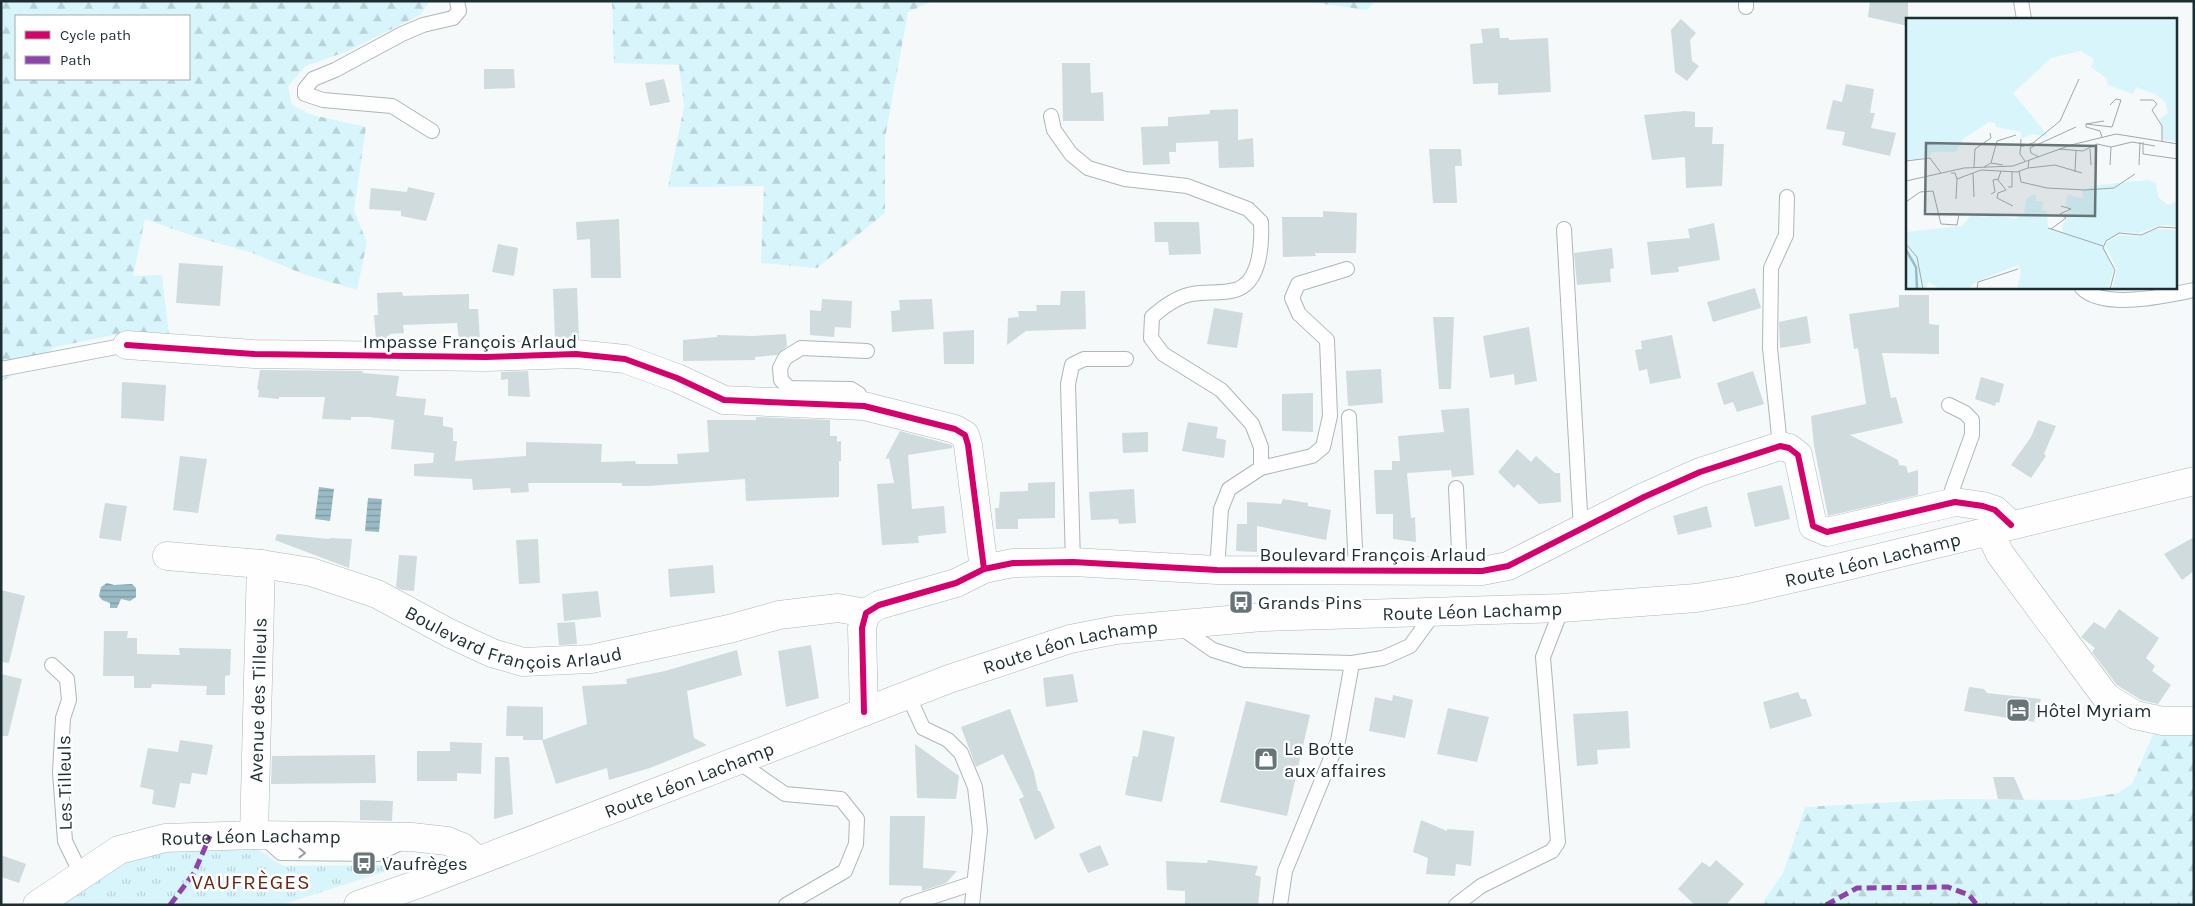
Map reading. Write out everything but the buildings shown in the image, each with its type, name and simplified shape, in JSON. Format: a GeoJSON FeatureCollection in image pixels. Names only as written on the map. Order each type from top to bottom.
{"type":"FeatureCollection","features":[{"type":"Feature","properties":{"kind":"street","name":"Impasse François Arlaud"},"geometry":{"type":"LineString","coordinates":[[127,345],[254,354],[366,356],[576,354],[625,359],[677,378],[724,400],[864,406],[955,429],[964,435],[968,445],[984,568]]}},
{"type":"Feature","properties":{"kind":"street"},"geometry":{"type":"LineString","coordinates":[[1780,446],[1789,448],[1798,456],[1813,526],[1827,532],[1955,502],[1983,506],[1995,510],[2000,528],[2000,554],[2106,697],[2135,715],[2163,721],[2194,720]]}},
{"type":"Feature","properties":{"kind":"street","name":"Boulevard François Arlaud"},"geometry":{"type":"LineString","coordinates":[[167,556],[261,564],[311,572],[377,594],[448,633],[492,653],[523,662],[591,659],[729,629],[779,615],[838,608],[866,613],[879,605],[956,583],[984,568],[1013,563],[1073,562],[1218,570],[1482,571],[1508,566],[1644,497],[1700,472],[1780,446]]}},
{"type":"Feature","properties":{"kind":"street","name":"Route Léon Lachamp"},"geometry":{"type":"LineString","coordinates":[[358,905],[478,861],[908,695],[1070,639],[1116,630],[1262,617],[1562,608],[1696,598],[1753,588],[2194,481]]}},
{"type":"Feature","properties":{"kind":"street","name":"Avenue des Tilleuls"},"geometry":{"type":"LineString","coordinates":[[257,835],[261,564]]}},
{"type":"Feature","properties":{"kind":"street"},"geometry":{"type":"LineString","coordinates":[[864,712],[862,628],[866,613]]}},
{"type":"Feature","properties":{"kind":"street","name":"Route Léon Lachamp"},"geometry":{"type":"LineString","coordinates":[[37,905],[119,850],[165,838],[257,835],[412,837],[447,841],[462,847],[478,861]]}},
{"type":"Feature","properties":{"kind":"lane"},"geometry":{"type":"LineString","coordinates":[[432,131],[392,106],[323,100],[305,94],[304,89],[313,79],[335,70],[402,34],[423,25],[454,18],[459,11],[458,1]]}},
{"type":"Feature","properties":{"kind":"lane"},"geometry":{"type":"LineString","coordinates":[[2021,1],[2024,18]]}},
{"type":"Feature","properties":{"kind":"lane"},"geometry":{"type":"LineString","coordinates":[[1051,116],[1054,130],[1071,154],[1088,168],[1125,179],[1187,186],[1248,209],[1261,222],[1262,240],[1255,269],[1250,280],[1236,290],[1191,294],[1165,306],[1152,317],[1151,338],[1163,354],[1221,390],[1252,424],[1261,447],[1261,468]]}},
{"type":"Feature","properties":{"kind":"lane"},"geometry":{"type":"LineString","coordinates":[[1780,446],[1770,348],[1771,268],[1786,235],[1787,197]]}},
{"type":"Feature","properties":{"kind":"lane"},"geometry":{"type":"LineString","coordinates":[[1564,229],[1582,530]]}},
{"type":"Feature","properties":{"kind":"lane"},"geometry":{"type":"LineString","coordinates":[[1218,570],[1221,510],[1229,489],[1261,468],[1312,456],[1324,447],[1330,416],[1327,340],[1300,314],[1292,298],[1298,284],[1347,269]]}},
{"type":"Feature","properties":{"kind":"lane"},"geometry":{"type":"LineString","coordinates":[[2083,289],[2088,294],[2114,299],[2154,298],[2194,290]]}},
{"type":"Feature","properties":{"kind":"lane"},"geometry":{"type":"LineString","coordinates":[[1,369],[127,345]]}},
{"type":"Feature","properties":{"kind":"lane"},"geometry":{"type":"LineString","coordinates":[[864,406],[859,394],[850,390],[789,388],[781,380],[780,368],[785,358],[801,348],[867,351]]}},
{"type":"Feature","properties":{"kind":"lane"},"geometry":{"type":"LineString","coordinates":[[1073,562],[1068,384],[1072,365],[1084,359],[1126,359]]}},
{"type":"Feature","properties":{"kind":"lane"},"geometry":{"type":"LineString","coordinates":[[1949,405],[1965,413],[1972,420],[1972,435],[1952,490],[1955,502]]}},
{"type":"Feature","properties":{"kind":"lane"},"geometry":{"type":"LineString","coordinates":[[1348,417],[1356,571]]}},
{"type":"Feature","properties":{"kind":"lane"},"geometry":{"type":"LineString","coordinates":[[1456,488],[1460,571]]}},
{"type":"Feature","properties":{"kind":"lane"},"geometry":{"type":"LineString","coordinates":[[1456,905],[1481,886],[1552,851],[1558,842],[1543,657],[1562,608]]}},
{"type":"Feature","properties":{"kind":"lane"},"geometry":{"type":"LineString","coordinates":[[1176,624],[1213,650],[1245,660],[1352,663],[1383,658],[1410,646],[1436,611]]}},
{"type":"Feature","properties":{"kind":"lane"},"geometry":{"type":"LineString","coordinates":[[1280,905],[1285,871],[1338,741],[1352,663]]}},
{"type":"Feature","properties":{"kind":"lane","name":"Les Tilleuls"},"geometry":{"type":"LineString","coordinates":[[52,665],[67,679],[69,700],[63,718],[60,772],[65,841],[81,874]]}},
{"type":"Feature","properties":{"kind":"lane"},"geometry":{"type":"LineString","coordinates":[[908,695],[923,728],[948,740],[961,753],[975,787],[980,830],[972,905]]}},
{"type":"Feature","properties":{"kind":"lane"},"geometry":{"type":"LineString","coordinates":[[737,761],[785,794],[841,799],[857,819],[856,844],[845,871],[786,905]]}},
{"type":"Feature","properties":{"kind":"lane"},"geometry":{"type":"LineString","coordinates":[[907,905],[974,883]]}},
{"type":"Feature","properties":{"kind":"green space"},"geometry":{"type":"Polygon","coordinates":[[[1,1],[429,2],[420,15],[348,51],[306,66],[288,86],[292,105],[312,115],[366,127],[354,211],[367,242],[357,290],[303,274],[253,253],[196,237],[145,219],[133,276],[162,275],[169,336],[127,332],[56,347],[1,382],[1,1]]]}},
{"type":"Feature","properties":{"kind":"green space"},"geometry":{"type":"Polygon","coordinates":[[[612,1],[933,1],[908,12],[885,138],[885,213],[817,268],[761,263],[764,186],[668,187],[684,106],[679,65],[614,63],[612,1]]]}},
{"type":"Feature","properties":{"kind":"green space"},"geometry":{"type":"Polygon","coordinates":[[[1303,1],[1375,1],[1367,10],[1303,1]]]}},
{"type":"Feature","properties":{"kind":"green space"},"geometry":{"type":"Polygon","coordinates":[[[2154,732],[2172,735],[2194,734],[2194,905],[1761,905],[1783,873],[1805,807],[1949,799],[2077,800],[2118,793],[2132,784],[2154,732]]]}},
{"type":"Feature","properties":{"kind":"green space"},"geometry":{"type":"Polygon","coordinates":[[[171,849],[259,850],[283,866],[383,865],[406,859],[408,863],[281,905],[60,905],[123,863],[171,849]]]}},
{"type":"Feature","properties":{"kind":"shaded area"},"geometry":{"type":"Polygon","coordinates":[[[319,487],[334,489],[330,521],[315,519],[319,487]]]}},
{"type":"Feature","properties":{"kind":"shaded area"},"geometry":{"type":"Polygon","coordinates":[[[368,498],[382,499],[379,532],[365,531],[368,498]]]}},
{"type":"Feature","properties":{"kind":"shaded area"},"geometry":{"type":"Polygon","coordinates":[[[107,583],[114,585],[132,584],[136,588],[136,597],[130,601],[121,599],[117,608],[110,608],[110,603],[102,600],[99,596],[101,587],[107,583]]]}},
{"type":"Feature","properties":{"kind":"marked path"},"geometry":{"type":"LineString","coordinates":[[170,905],[194,873],[210,836]]}},
{"type":"Feature","properties":{"kind":"marked path"},"geometry":{"type":"LineString","coordinates":[[1826,905],[1857,888],[1948,887],[1969,895],[1977,905]]}},
{"type":"Feature","properties":{"kind":"cycle path"},"geometry":{"type":"LineString","coordinates":[[127,345],[254,354],[486,357],[576,354],[625,359],[677,378],[724,400],[864,406],[955,429],[965,435],[968,445],[984,569]]}},
{"type":"Feature","properties":{"kind":"cycle path"},"geometry":{"type":"LineString","coordinates":[[864,712],[862,628],[866,613],[879,605],[956,583],[984,569],[1013,563],[1073,562],[1217,570],[1482,571],[1508,566],[1644,497],[1700,472],[1780,446],[1789,448],[1798,455],[1813,526],[1827,532],[1955,502],[1983,506],[1995,510],[2011,525]]}},
{"type":"Feature","properties":{"kind":"place","name":"Grands Pins"},"geometry":{"type":"Point","coordinates":[1241,602]}},
{"type":"Feature","properties":{"kind":"place","name":"Hôtel Myriam"},"geometry":{"type":"Point","coordinates":[2018,710]}},
{"type":"Feature","properties":{"kind":"place","name":"La Botte aux affaires"},"geometry":{"type":"Point","coordinates":[1266,759]}},
{"type":"Feature","properties":{"kind":"place","name":"Vaufrèges"},"geometry":{"type":"Point","coordinates":[364,863]}},
{"type":"Feature","properties":{"kind":"district","name":"VAUFRÈGES"},"geometry":{"type":"Point","coordinates":[251,882]}}]}
